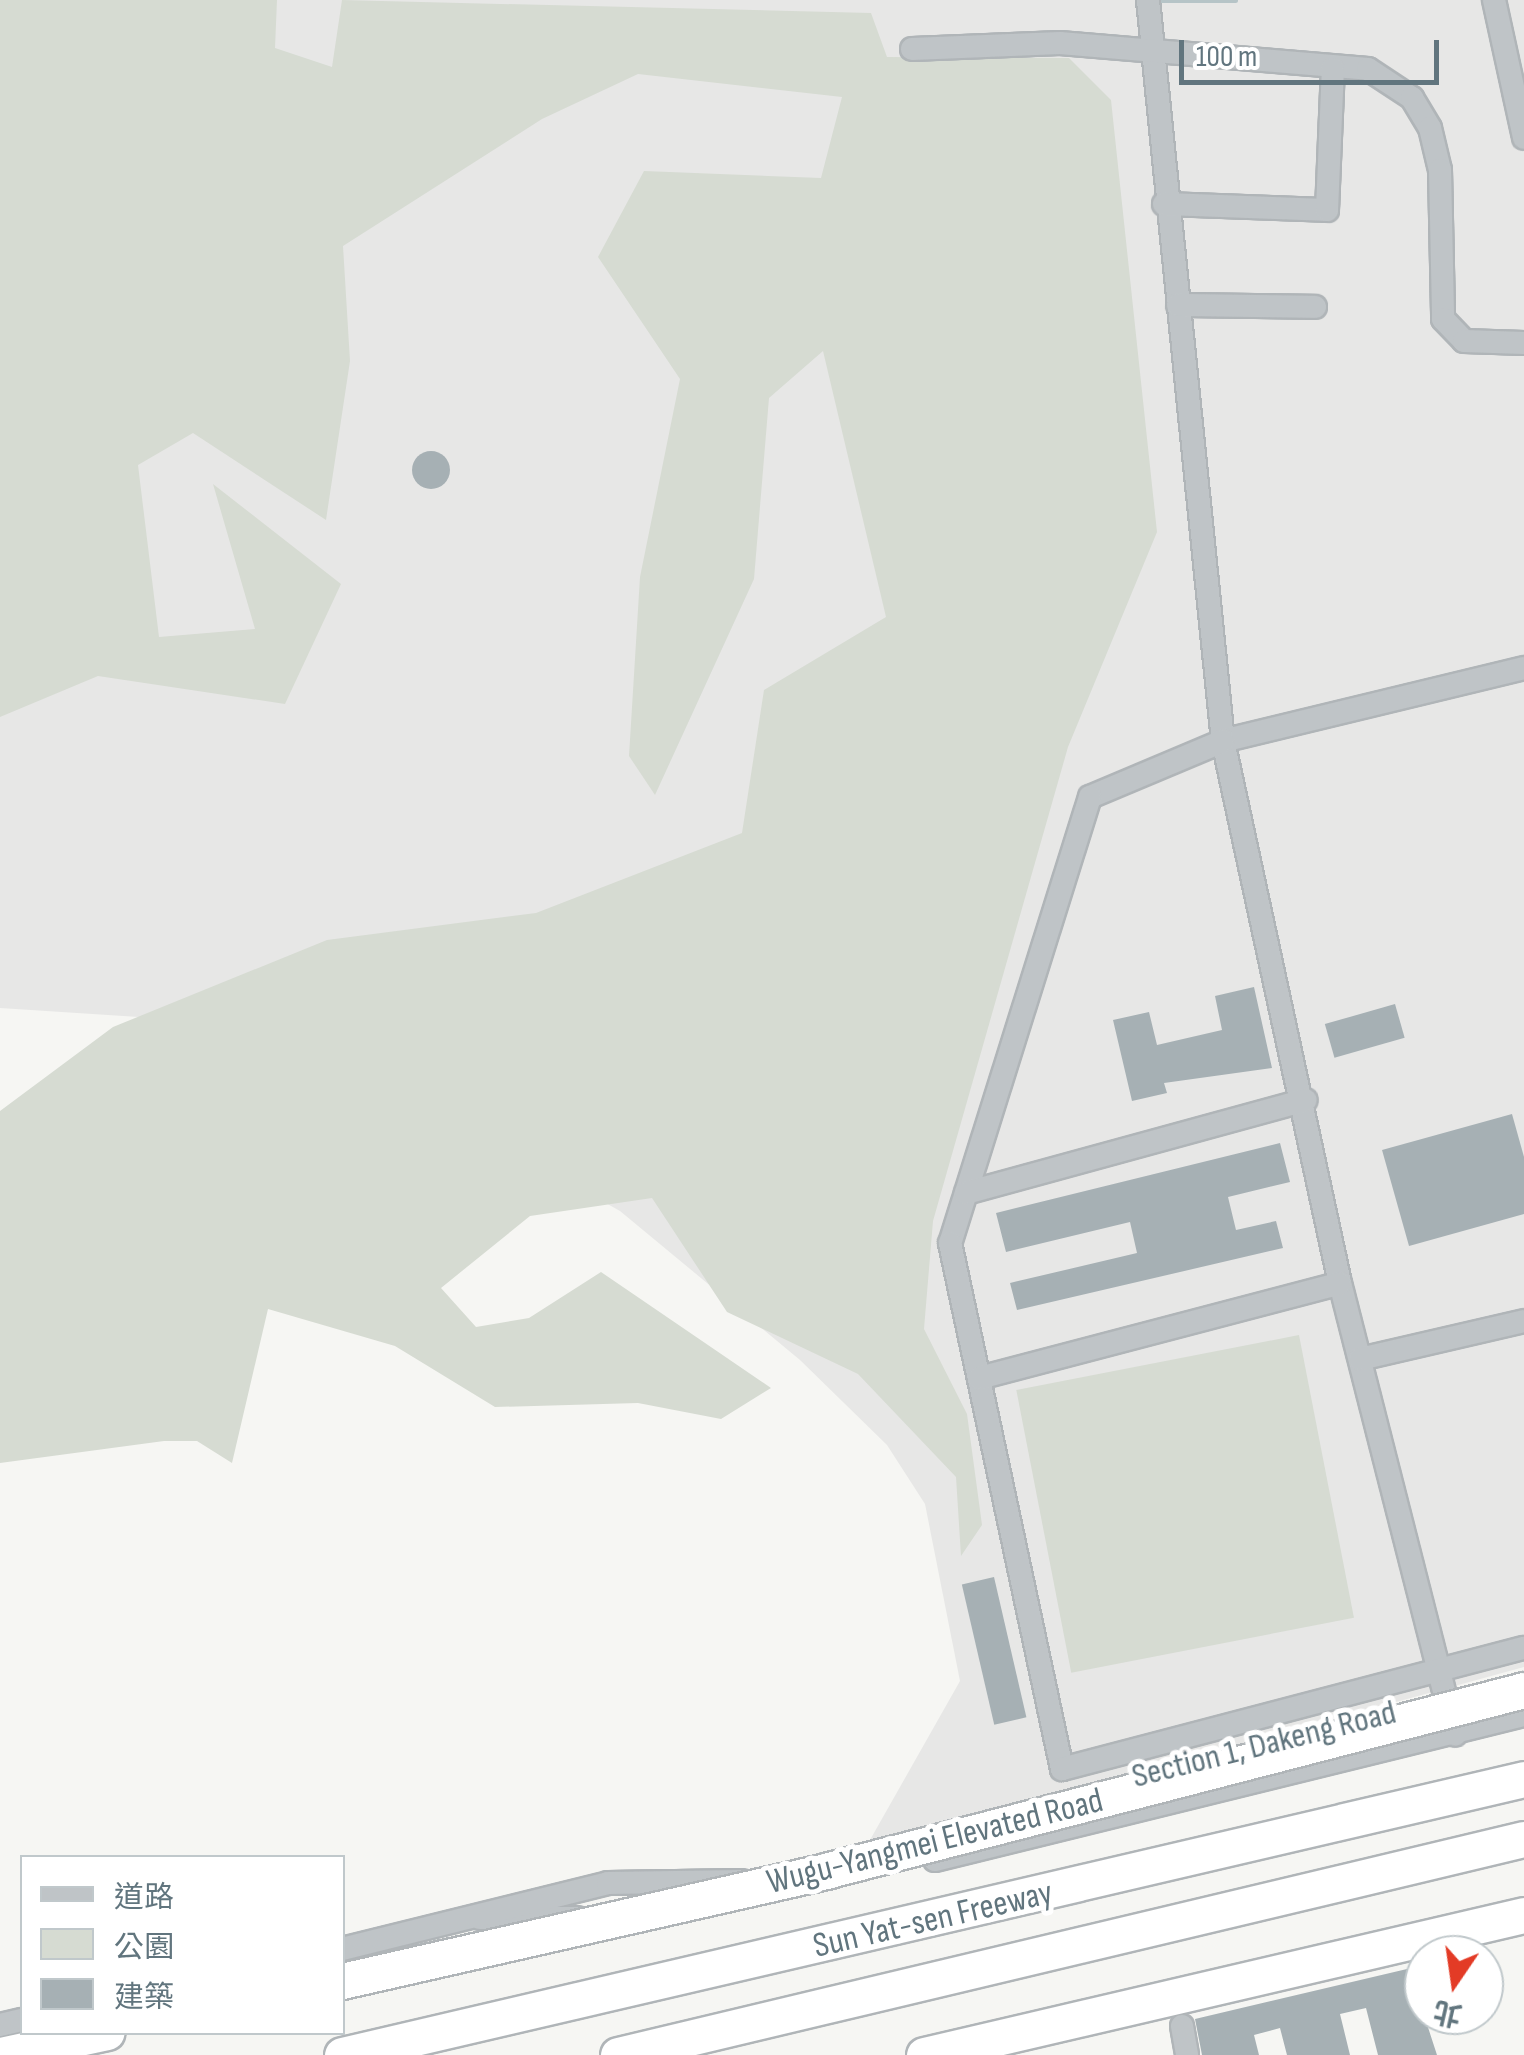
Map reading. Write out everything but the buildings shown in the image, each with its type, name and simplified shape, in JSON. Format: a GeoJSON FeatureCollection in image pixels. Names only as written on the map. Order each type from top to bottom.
{"type":"FeatureCollection","features":[{"type":"Feature","properties":{"kind":"highway","name":"Wugu-Yangmei Elevated Road"},"geometry":{"type":"LineString","coordinates":[[345,1980],[829,1870],[1524,1690]]}},
{"type":"Feature","properties":{"kind":"highway","name":"Sun Yat-sen Freeway"},"geometry":{"type":"LineString","coordinates":[[342,2055],[1524,1779]]}},
{"type":"Feature","properties":{"kind":"highway","name":"Sun Yat-sen Freeway"},"geometry":{"type":"LineString","coordinates":[[618,2055],[1524,1838]]}},
{"type":"Feature","properties":{"kind":"highway"},"geometry":{"type":"LineString","coordinates":[[924,2055],[1524,1914]]}},
{"type":"Feature","properties":{"kind":"highway"},"geometry":{"type":"LineString","coordinates":[[0,2054],[92,2035]]}},
{"type":"Feature","properties":{"kind":"street"},"geometry":{"type":"LineString","coordinates":[[1148,0],[1156,57],[1164,204],[1223,741],[1305,1100],[1340,1283],[1436,1674],[1455,1734]]}},
{"type":"Feature","properties":{"kind":"street"},"geometry":{"type":"LineString","coordinates":[[1494,0],[1524,138]]}},
{"type":"Feature","properties":{"kind":"street"},"geometry":{"type":"LineString","coordinates":[[912,49],[1060,44],[1156,57],[1368,70],[1412,98],[1430,128],[1440,170],[1443,319],[1464,341],[1524,342]]}},
{"type":"Feature","properties":{"kind":"street"},"geometry":{"type":"LineString","coordinates":[[1164,204],[1326,210],[1333,69]]}},
{"type":"Feature","properties":{"kind":"street"},"geometry":{"type":"LineString","coordinates":[[1178,305],[1316,307]]}},
{"type":"Feature","properties":{"kind":"street"},"geometry":{"type":"LineString","coordinates":[[1524,668],[1223,741],[1090,797],[950,1244],[1062,1769],[1524,1648]]}},
{"type":"Feature","properties":{"kind":"street"},"geometry":{"type":"LineString","coordinates":[[966,1193],[1305,1100]]}},
{"type":"Feature","properties":{"kind":"street"},"geometry":{"type":"LineString","coordinates":[[978,1378],[1340,1283]]}},
{"type":"Feature","properties":{"kind":"street"},"geometry":{"type":"LineString","coordinates":[[1360,1358],[1524,1321]]}},
{"type":"Feature","properties":{"kind":"street","name":"Section 1, Dakeng Road"},"geometry":{"type":"LineString","coordinates":[[480,1918],[649,1927],[1524,1715]]}},
{"type":"Feature","properties":{"kind":"street","name":"Section 1, Dakeng Road"},"geometry":{"type":"LineString","coordinates":[[345,1948],[480,1918],[608,1883],[846,1882]]}},
{"type":"Feature","properties":{"kind":"street"},"geometry":{"type":"LineString","coordinates":[[1182,2026],[1187,2055]]}},
{"type":"Feature","properties":{"kind":"shaded area"},"geometry":{"type":"Polygon","coordinates":[[[0,0],[1524,0],[1524,1667],[866,1847],[960,1681],[925,1504],[887,1445],[800,1360],[620,1211],[293,1027],[0,1008],[0,0]]]}},
{"type":"Feature","properties":{"kind":"green space"},"geometry":{"type":"Polygon","coordinates":[[[0,0],[277,0],[275,48],[332,67],[342,0],[871,13],[887,57],[1069,58],[1111,100],[1157,532],[1068,747],[933,1221],[924,1329],[967,1414],[982,1525],[961,1556],[956,1477],[858,1374],[727,1312],[652,1198],[530,1216],[441,1288],[476,1327],[529,1318],[601,1272],[771,1388],[721,1419],[638,1403],[495,1407],[395,1346],[268,1309],[232,1463],[197,1441],[164,1441],[0,1463],[0,1111],[113,1027],[327,940],[536,913],[742,833],[764,690],[886,617],[823,351],[769,398],[754,579],[655,795],[629,756],[640,577],[680,379],[598,257],[644,171],[821,178],[842,97],[638,74],[542,119],[343,246],[350,361],[326,520],[193,433],[138,465],[159,637],[255,629],[213,484],[341,584],[285,704],[98,676],[0,717],[0,0]]]}},
{"type":"Feature","properties":{"kind":"green space"},"geometry":{"type":"Polygon","coordinates":[[[1299,1335],[1354,1618],[1071,1673],[1016,1390],[1299,1335]]]}},
{"type":"Feature","properties":{"kind":"waterway"},"geometry":{"type":"LineString","coordinates":[[1154,0],[1235,0]]}}]}
